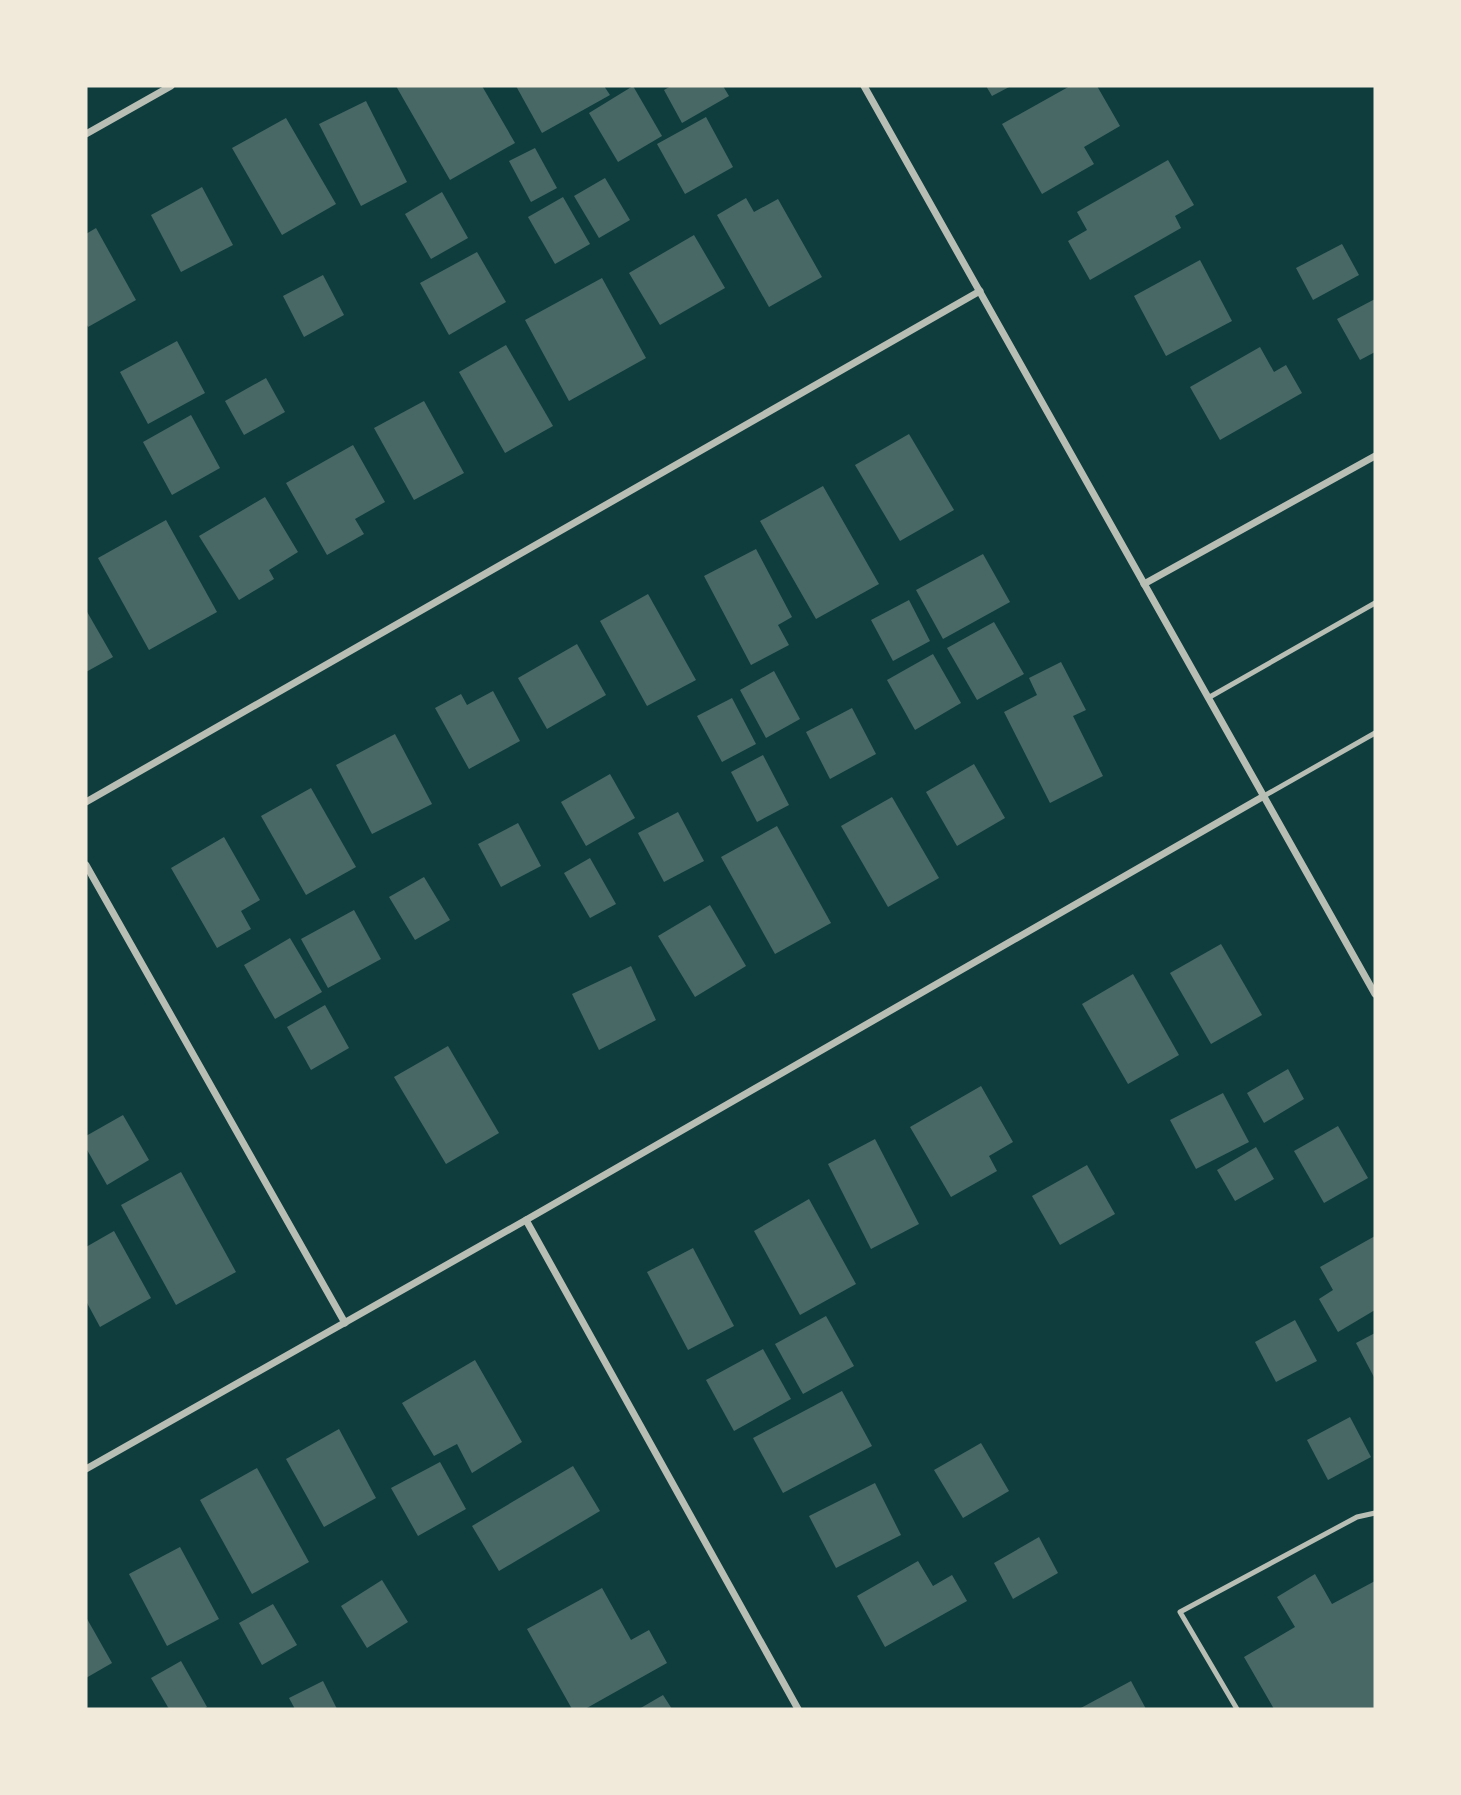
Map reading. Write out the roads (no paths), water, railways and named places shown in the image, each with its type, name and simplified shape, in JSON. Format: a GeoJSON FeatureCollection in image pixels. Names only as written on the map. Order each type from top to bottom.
{"type":"FeatureCollection","features":[{"type":"Feature","properties":{"kind":"street"},"geometry":{"type":"LineString","coordinates":[[86,134],[171,86]]}},
{"type":"Feature","properties":{"kind":"street"},"geometry":{"type":"LineString","coordinates":[[864,86],[1375,994]]}},
{"type":"Feature","properties":{"kind":"street"},"geometry":{"type":"LineString","coordinates":[[86,802],[980,291]]}},
{"type":"Feature","properties":{"kind":"street"},"geometry":{"type":"LineString","coordinates":[[1144,584],[1375,456]]}},
{"type":"Feature","properties":{"kind":"street"},"geometry":{"type":"LineString","coordinates":[[86,1469],[1264,796]]}},
{"type":"Feature","properties":{"kind":"street"},"geometry":{"type":"LineString","coordinates":[[86,865],[345,1323]]}},
{"type":"Feature","properties":{"kind":"street"},"geometry":{"type":"LineString","coordinates":[[526,1220],[798,1709]]}},
{"type":"Feature","properties":{"kind":"lane"},"geometry":{"type":"LineString","coordinates":[[1208,698],[1375,603]]}},
{"type":"Feature","properties":{"kind":"lane"},"geometry":{"type":"LineString","coordinates":[[1264,796],[1375,733]]}},
{"type":"Feature","properties":{"kind":"lane"},"geometry":{"type":"LineString","coordinates":[[1237,1709],[1180,1612],[1357,1517],[1375,1513]]}}]}
